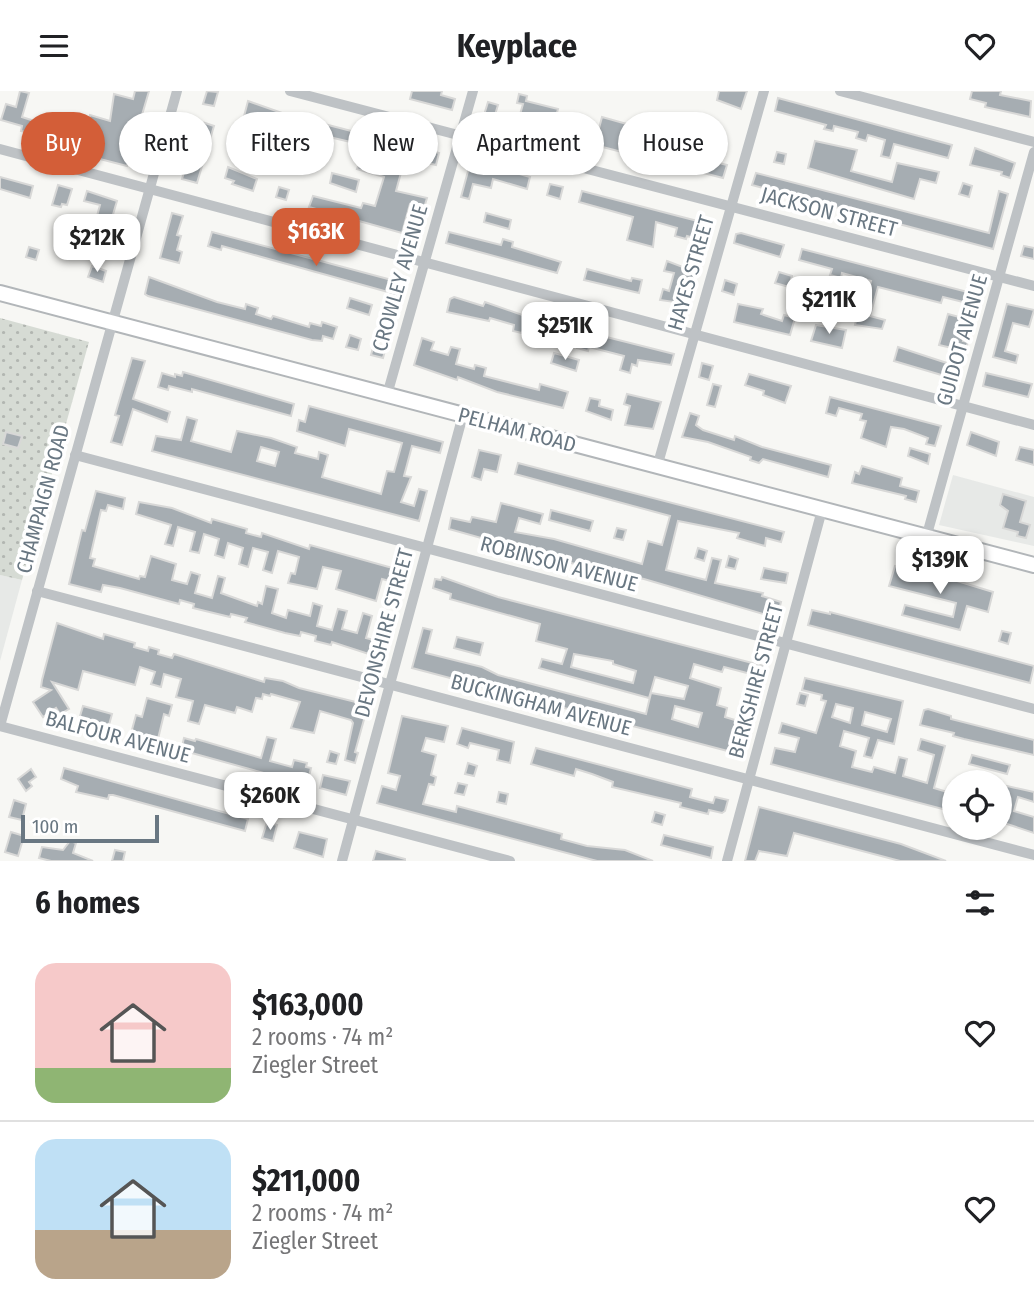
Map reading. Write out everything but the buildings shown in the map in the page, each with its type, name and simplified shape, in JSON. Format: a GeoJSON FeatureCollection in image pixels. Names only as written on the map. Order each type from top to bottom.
{"type":"FeatureCollection","features":[{"type":"Feature","properties":{"kind":"main road","name":"PELHAM ROAD"},"geometry":{"type":"LineString","coordinates":[[0,293],[1034,565]]}},
{"type":"Feature","properties":{"kind":"street","name":"CHAMPAIGN ROAD"},"geometry":{"type":"LineString","coordinates":[[0,726],[177,91]]}},
{"type":"Feature","properties":{"kind":"street","name":"JACKSON STREET"},"geometry":{"type":"LineString","coordinates":[[290,91],[452,134]]}},
{"type":"Feature","properties":{"kind":"street","name":"CROWLEY AVENUE"},"geometry":{"type":"LineString","coordinates":[[467,112],[473,91]]}},
{"type":"Feature","properties":{"kind":"street","name":"HAYES STREET"},"geometry":{"type":"LineString","coordinates":[[657,467],[764,91]]}},
{"type":"Feature","properties":{"kind":"street"},"geometry":{"type":"LineString","coordinates":[[840,91],[1034,142]]}},
{"type":"Feature","properties":{"kind":"street"},"geometry":{"type":"LineString","coordinates":[[0,149],[149,191],[1034,425]]}},
{"type":"Feature","properties":{"kind":"street","name":"GUIDOT AVENUE"},"geometry":{"type":"LineString","coordinates":[[926,538],[1034,152]]}},
{"type":"Feature","properties":{"kind":"street","name":"CROWLEY AVENUE"},"geometry":{"type":"LineString","coordinates":[[387,395],[452,164]]}},
{"type":"Feature","properties":{"kind":"street","name":"JACKSON STREET"},"geometry":{"type":"LineString","coordinates":[[604,174],[1034,286]]}},
{"type":"Feature","properties":{"kind":"street","name":"DEVONSHIRE STREET"},"geometry":{"type":"LineString","coordinates":[[342,861],[463,415]]}},
{"type":"Feature","properties":{"kind":"street","name":"ROBINSON AVENUE"},"geometry":{"type":"LineString","coordinates":[[75,455],[1034,709]]}},
{"type":"Feature","properties":{"kind":"street","name":"BERKSHIRE STREET"},"geometry":{"type":"LineString","coordinates":[[727,861],[821,510]]}},
{"type":"Feature","properties":{"kind":"street","name":"BUCKINGHAM AVENUE"},"geometry":{"type":"LineString","coordinates":[[37,591],[1034,855]]}},
{"type":"Feature","properties":{"kind":"street","name":"BALFOUR AVENUE"},"geometry":{"type":"LineString","coordinates":[[0,726],[510,861]]}},
{"type":"Feature","properties":{"kind":"shaded area"},"geometry":{"type":"Polygon","coordinates":[[[0,318],[89,342],[22,580],[0,575],[0,318]]]}},
{"type":"Feature","properties":{"kind":"shaded area"},"geometry":{"type":"Polygon","coordinates":[[[953,475],[1034,497],[1034,546],[939,525],[953,475]]]}},
{"type":"Feature","properties":{"kind":"shaded area"},"geometry":{"type":"Polygon","coordinates":[[[0,575],[22,580],[0,661],[0,575]]]}}]}
